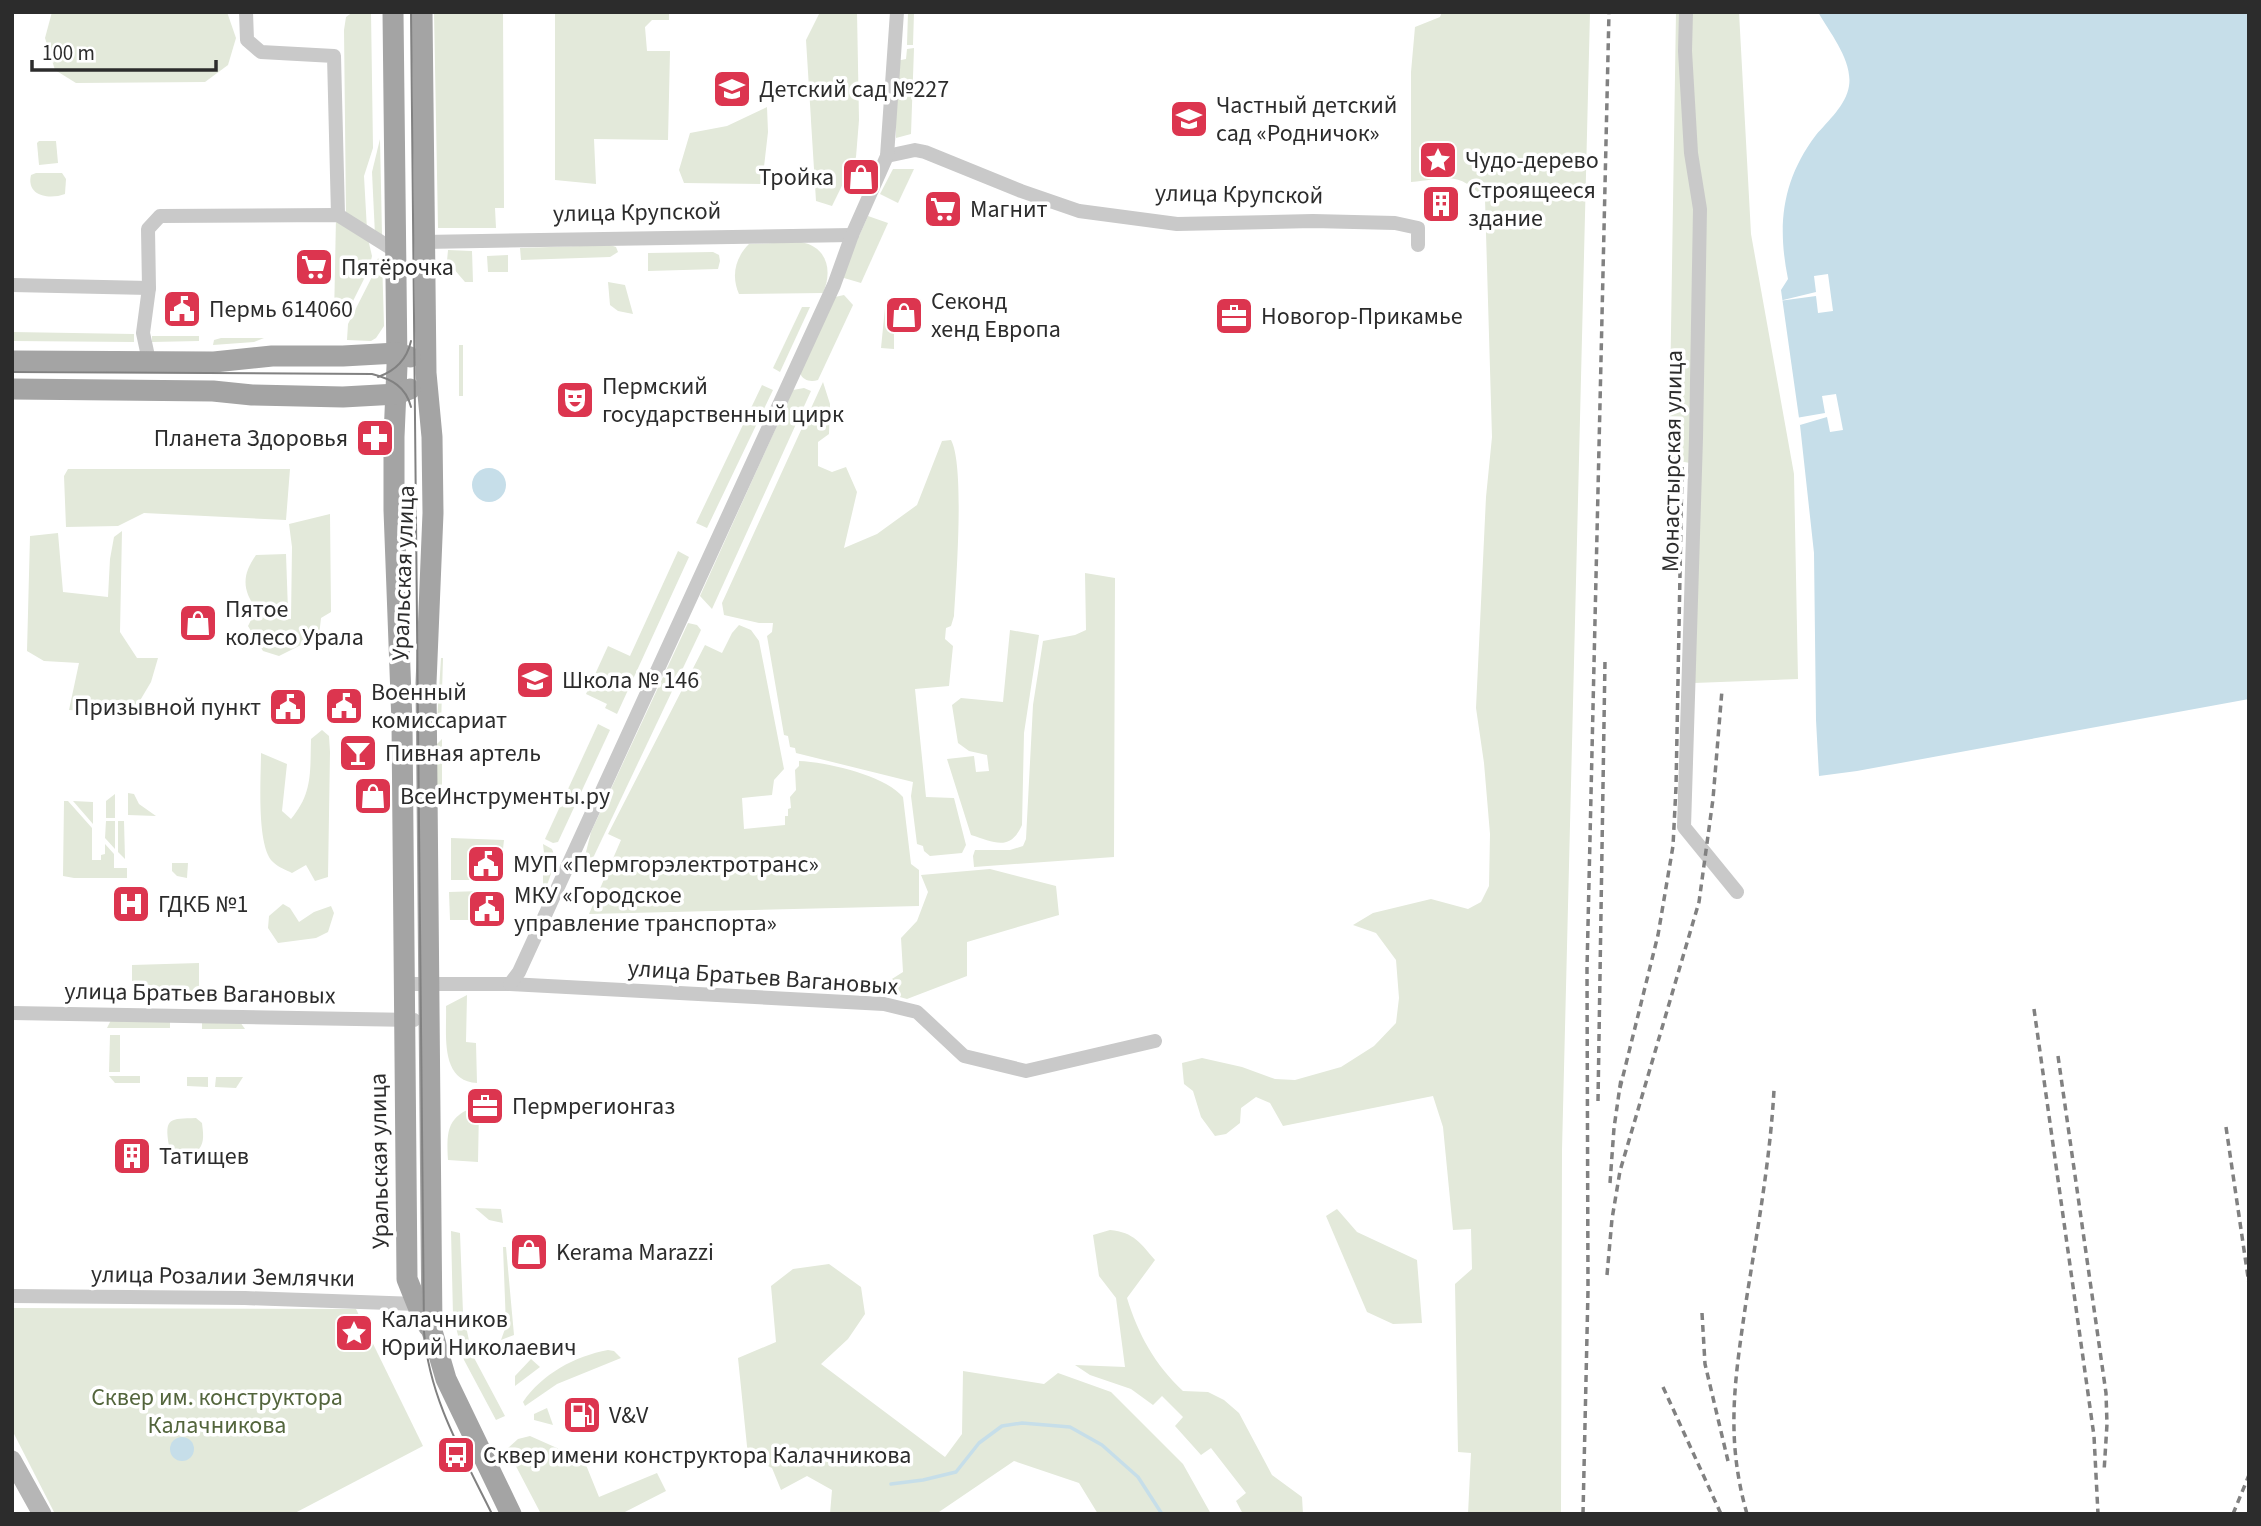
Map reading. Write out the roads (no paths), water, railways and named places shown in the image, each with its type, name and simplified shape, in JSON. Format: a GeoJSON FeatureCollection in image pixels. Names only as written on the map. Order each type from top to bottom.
{"type":"FeatureCollection","features":[{"type":"Feature","properties":{"kind":"main road","name":"Уральская улица"},"geometry":{"type":"LineString","coordinates":[[393,12],[397,252],[394,498],[400,636],[407,1279],[424,1300]]}},
{"type":"Feature","properties":{"kind":"main road","name":"Уральская улица"},"geometry":{"type":"LineString","coordinates":[[422,12],[423,242],[433,513],[426,683],[429,1019],[424,1320],[432,1331],[446,1378],[511,1514]]}},
{"type":"Feature","properties":{"kind":"main road"},"geometry":{"type":"LineString","coordinates":[[12,361],[214,362],[272,356],[397,353],[418,362],[426,373],[414,386],[397,394],[343,397],[252,395],[212,391],[12,389]]}},
{"type":"Feature","properties":{"kind":"street"},"geometry":{"type":"LineString","coordinates":[[246,12],[247,40],[261,52],[334,55],[338,215]]}},
{"type":"Feature","properties":{"kind":"street"},"geometry":{"type":"LineString","coordinates":[[510,984],[519,972],[677,631],[834,285],[852,235],[887,156],[897,12]]}},
{"type":"Feature","properties":{"kind":"street","name":"Монастырская улица"},"geometry":{"type":"LineString","coordinates":[[1686,12],[1685,51],[1691,153],[1700,209],[1696,452],[1684,827],[1737,892]]}},
{"type":"Feature","properties":{"kind":"street","name":"улица Крупской"},"geometry":{"type":"LineString","coordinates":[[887,156],[915,150],[925,152],[1079,211],[1177,225],[1313,220],[1395,223],[1418,228],[1418,245]]}},
{"type":"Feature","properties":{"kind":"street"},"geometry":{"type":"LineString","coordinates":[[149,361],[143,333],[149,288],[148,229],[160,216],[338,215],[397,252]]}},
{"type":"Feature","properties":{"kind":"street","name":"улица Крупской"},"geometry":{"type":"LineString","coordinates":[[423,242],[852,235]]}},
{"type":"Feature","properties":{"kind":"street"},"geometry":{"type":"LineString","coordinates":[[12,285],[149,288]]}},
{"type":"Feature","properties":{"kind":"street"},"geometry":{"type":"LineString","coordinates":[[404,984],[429,984]]}},
{"type":"Feature","properties":{"kind":"street","name":"улица Братьев Вагановых"},"geometry":{"type":"LineString","coordinates":[[429,984],[510,984],[884,1004],[917,1012],[964,1056],[1026,1071],[1155,1041]]}},
{"type":"Feature","properties":{"kind":"street","name":"улица Братьев Вагановых"},"geometry":{"type":"LineString","coordinates":[[12,1013],[429,1019]]}},
{"type":"Feature","properties":{"kind":"street","name":"улица Розалии Землячки"},"geometry":{"type":"LineString","coordinates":[[12,1296],[424,1300]]}},
{"type":"Feature","properties":{"kind":"street"},"geometry":{"type":"LineString","coordinates":[[12,1460],[41,1514]]}},
{"type":"Feature","properties":{"kind":"water"},"geometry":{"type":"Polygon","coordinates":[[[1818,12],[2249,12],[2249,699],[1819,776],[1814,553],[1781,290],[1788,279],[1783,222],[1789,186],[1805,152],[1840,106],[1849,86],[1848,67],[1844,57],[1818,12]]]}},
{"type":"Feature","properties":{"kind":"water"},"geometry":{"type":"Polygon","coordinates":[[[489,468],[501,473],[506,485],[501,497],[489,502],[477,497],[472,485],[477,473],[489,468]]]}},
{"type":"Feature","properties":{"kind":"water"},"geometry":{"type":"Polygon","coordinates":[[[182,1437],[191,1440],[194,1449],[191,1458],[182,1461],[173,1458],[170,1449],[173,1440],[182,1437]]]}},
{"type":"Feature","properties":{"kind":"waterway"},"geometry":{"type":"LineString","coordinates":[[891,1484],[956,1472],[979,1443],[1002,1426],[1022,1423],[1070,1427],[1102,1445],[1138,1477],[1162,1514]]}},
{"type":"Feature","properties":{"kind":"tram line"},"geometry":{"type":"LineString","coordinates":[[411,12],[424,1332],[427,1356],[440,1403],[492,1514]]}},
{"type":"Feature","properties":{"kind":"tram line"},"geometry":{"type":"LineString","coordinates":[[378,377],[399,364],[411,341]]}},
{"type":"Feature","properties":{"kind":"tram line"},"geometry":{"type":"LineString","coordinates":[[12,372],[372,374],[386,378],[402,389],[411,407]]}},
{"type":"Feature","properties":{"kind":"railway"},"geometry":{"type":"LineString","coordinates":[[1583,1514],[1588,1290],[1587,969],[1609,12]]}},
{"type":"Feature","properties":{"kind":"railway"},"geometry":{"type":"LineString","coordinates":[[1620,1088],[1658,935],[1673,846],[1682,467]]}},
{"type":"Feature","properties":{"kind":"railway"},"geometry":{"type":"LineString","coordinates":[[1598,1101],[1605,660]]}},
{"type":"Feature","properties":{"kind":"railway"},"geometry":{"type":"LineString","coordinates":[[1607,1275],[1620,1171],[1699,902],[1713,799],[1722,690]]}},
{"type":"Feature","properties":{"kind":"railway"},"geometry":{"type":"LineString","coordinates":[[2034,1009],[2094,1436],[2098,1514]]}},
{"type":"Feature","properties":{"kind":"railway"},"geometry":{"type":"LineString","coordinates":[[2058,1056],[2106,1393],[2104,1472]]}},
{"type":"Feature","properties":{"kind":"railway"},"geometry":{"type":"LineString","coordinates":[[1610,1183],[1621,1079]]}},
{"type":"Feature","properties":{"kind":"railway"},"geometry":{"type":"LineString","coordinates":[[1747,1514],[1736,1459],[1734,1408],[1738,1357],[1766,1170],[1774,1090]]}},
{"type":"Feature","properties":{"kind":"railway"},"geometry":{"type":"LineString","coordinates":[[2226,1127],[2249,1284]]}},
{"type":"Feature","properties":{"kind":"railway"},"geometry":{"type":"LineString","coordinates":[[1702,1313],[1705,1364],[1728,1461]]}},
{"type":"Feature","properties":{"kind":"railway"},"geometry":{"type":"LineString","coordinates":[[1663,1387],[1721,1514]]}},
{"type":"Feature","properties":{"kind":"railway"},"geometry":{"type":"LineString","coordinates":[[2233,1514],[2249,1475]]}},
{"type":"Feature","properties":{"kind":"place","name":"Детский сад №227"},"geometry":{"type":"Point","coordinates":[732,89]}},
{"type":"Feature","properties":{"kind":"place","name":"Частный детский сад «Родничок»"},"geometry":{"type":"Point","coordinates":[1189,119]}},
{"type":"Feature","properties":{"kind":"place","name":"Чудо-дерево"},"geometry":{"type":"Point","coordinates":[1438,160]}},
{"type":"Feature","properties":{"kind":"place","name":"Тройка"},"geometry":{"type":"Point","coordinates":[861,177]}},
{"type":"Feature","properties":{"kind":"place","name":"Строящееся здание"},"geometry":{"type":"Point","coordinates":[1441,204]}},
{"type":"Feature","properties":{"kind":"place","name":"Магнит"},"geometry":{"type":"Point","coordinates":[943,209]}},
{"type":"Feature","properties":{"kind":"place","name":"Пятёрочка"},"geometry":{"type":"Point","coordinates":[314,267]}},
{"type":"Feature","properties":{"kind":"place","name":"Пермь 614060"},"geometry":{"type":"Point","coordinates":[182,309]}},
{"type":"Feature","properties":{"kind":"place","name":"Секонд хенд Европа"},"geometry":{"type":"Point","coordinates":[904,315]}},
{"type":"Feature","properties":{"kind":"place","name":"Новогор-Прикамье"},"geometry":{"type":"Point","coordinates":[1234,316]}},
{"type":"Feature","properties":{"kind":"place","name":"Пермский государственный цирк"},"geometry":{"type":"Point","coordinates":[575,400]}},
{"type":"Feature","properties":{"kind":"place","name":"Планета Здоровья"},"geometry":{"type":"Point","coordinates":[375,438]}},
{"type":"Feature","properties":{"kind":"place","name":"Пятое колесо Урала"},"geometry":{"type":"Point","coordinates":[198,623]}},
{"type":"Feature","properties":{"kind":"place","name":"Школа № 146"},"geometry":{"type":"Point","coordinates":[535,680]}},
{"type":"Feature","properties":{"kind":"place","name":"Военный комиссариат"},"geometry":{"type":"Point","coordinates":[344,706]}},
{"type":"Feature","properties":{"kind":"place","name":"Призывной пункт"},"geometry":{"type":"Point","coordinates":[288,707]}},
{"type":"Feature","properties":{"kind":"place","name":"Пивная артель"},"geometry":{"type":"Point","coordinates":[358,753]}},
{"type":"Feature","properties":{"kind":"place","name":"ВсеИнструменты.ру"},"geometry":{"type":"Point","coordinates":[373,796]}},
{"type":"Feature","properties":{"kind":"place","name":"МУП «Пермгорэлектротранс»"},"geometry":{"type":"Point","coordinates":[486,864]}},
{"type":"Feature","properties":{"kind":"place","name":"ГДКБ №1"},"geometry":{"type":"Point","coordinates":[131,904]}},
{"type":"Feature","properties":{"kind":"place","name":"МКУ «Городское управление транспорта»"},"geometry":{"type":"Point","coordinates":[487,909]}},
{"type":"Feature","properties":{"kind":"place","name":"Пермрегионгаз"},"geometry":{"type":"Point","coordinates":[485,1106]}},
{"type":"Feature","properties":{"kind":"place","name":"Татищев"},"geometry":{"type":"Point","coordinates":[132,1156]}},
{"type":"Feature","properties":{"kind":"place","name":"Kerama Marazzi"},"geometry":{"type":"Point","coordinates":[529,1252]}},
{"type":"Feature","properties":{"kind":"place","name":"Калачников Юрий Николаевич"},"geometry":{"type":"Point","coordinates":[354,1333]}},
{"type":"Feature","properties":{"kind":"place","name":"V&V"},"geometry":{"type":"Point","coordinates":[582,1415]}},
{"type":"Feature","properties":{"kind":"place","name":"Сквер имени конструктора Калачникова"},"geometry":{"type":"Point","coordinates":[456,1455]}},
{"type":"Feature","properties":{"kind":"park label","name":"Сквер им. конструктора Калачникова"},"geometry":{"type":"Point","coordinates":[217,1411]}}]}
